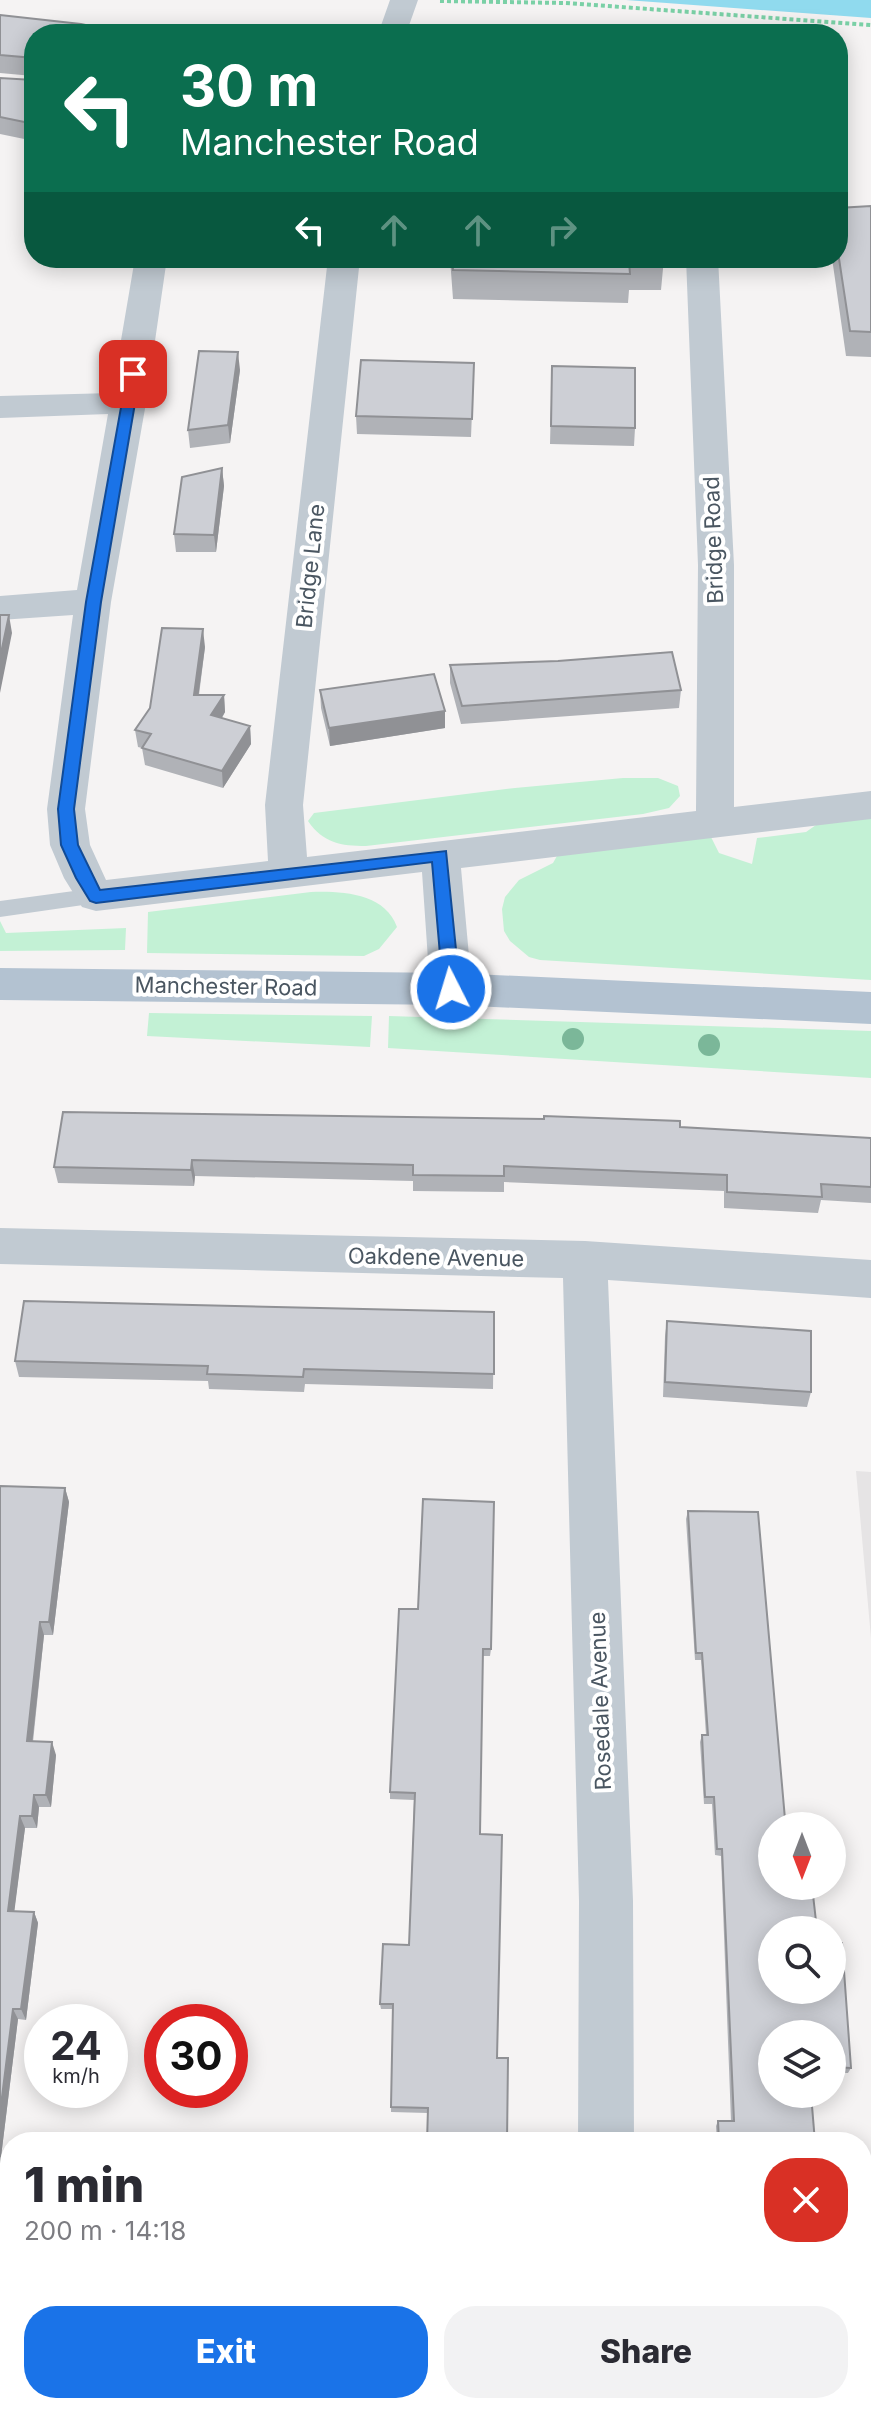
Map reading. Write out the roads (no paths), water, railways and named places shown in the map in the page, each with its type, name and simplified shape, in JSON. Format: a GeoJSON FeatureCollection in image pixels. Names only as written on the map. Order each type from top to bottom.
{"type":"FeatureCollection","features":[{"type":"Feature","properties":{"kind":"main road","name":"Manchester Road"},"geometry":{"type":"LineString","coordinates":[[0,984],[451,989],[871,1008]]}},
{"type":"Feature","properties":{"kind":"street"},"geometry":{"type":"LineString","coordinates":[[396,24],[404,0]]}},
{"type":"Feature","properties":{"kind":"street"},"geometry":{"type":"LineString","coordinates":[[149,268],[93,602],[66,809],[70,845],[84,878],[96,896],[871,805]]}},
{"type":"Feature","properties":{"kind":"street","name":"Bridge Lane"},"geometry":{"type":"LineString","coordinates":[[289,875],[284,805],[343,268]]}},
{"type":"Feature","properties":{"kind":"street","name":"Bridge Road"},"geometry":{"type":"LineString","coordinates":[[702,268],[716,565],[715,823]]}},
{"type":"Feature","properties":{"kind":"street"},"geometry":{"type":"LineString","coordinates":[[0,407],[129,403]]}},
{"type":"Feature","properties":{"kind":"street"},"geometry":{"type":"LineString","coordinates":[[0,608],[93,602]]}},
{"type":"Feature","properties":{"kind":"street"},"geometry":{"type":"LineString","coordinates":[[440,855],[451,989]]}},
{"type":"Feature","properties":{"kind":"street","name":"Oakdene Avenue"},"geometry":{"type":"LineString","coordinates":[[0,1246],[585,1260],[871,1279]]}},
{"type":"Feature","properties":{"kind":"street","name":"Rosedale Avenue"},"geometry":{"type":"LineString","coordinates":[[585,1260],[606,1901],[606,2132]]}},
{"type":"Feature","properties":{"kind":"lane"},"geometry":{"type":"LineString","coordinates":[[0,909],[96,896]]}},
{"type":"Feature","properties":{"kind":"water"},"geometry":{"type":"Polygon","coordinates":[[[626,0],[871,0],[871,18],[626,0]]]}}]}
